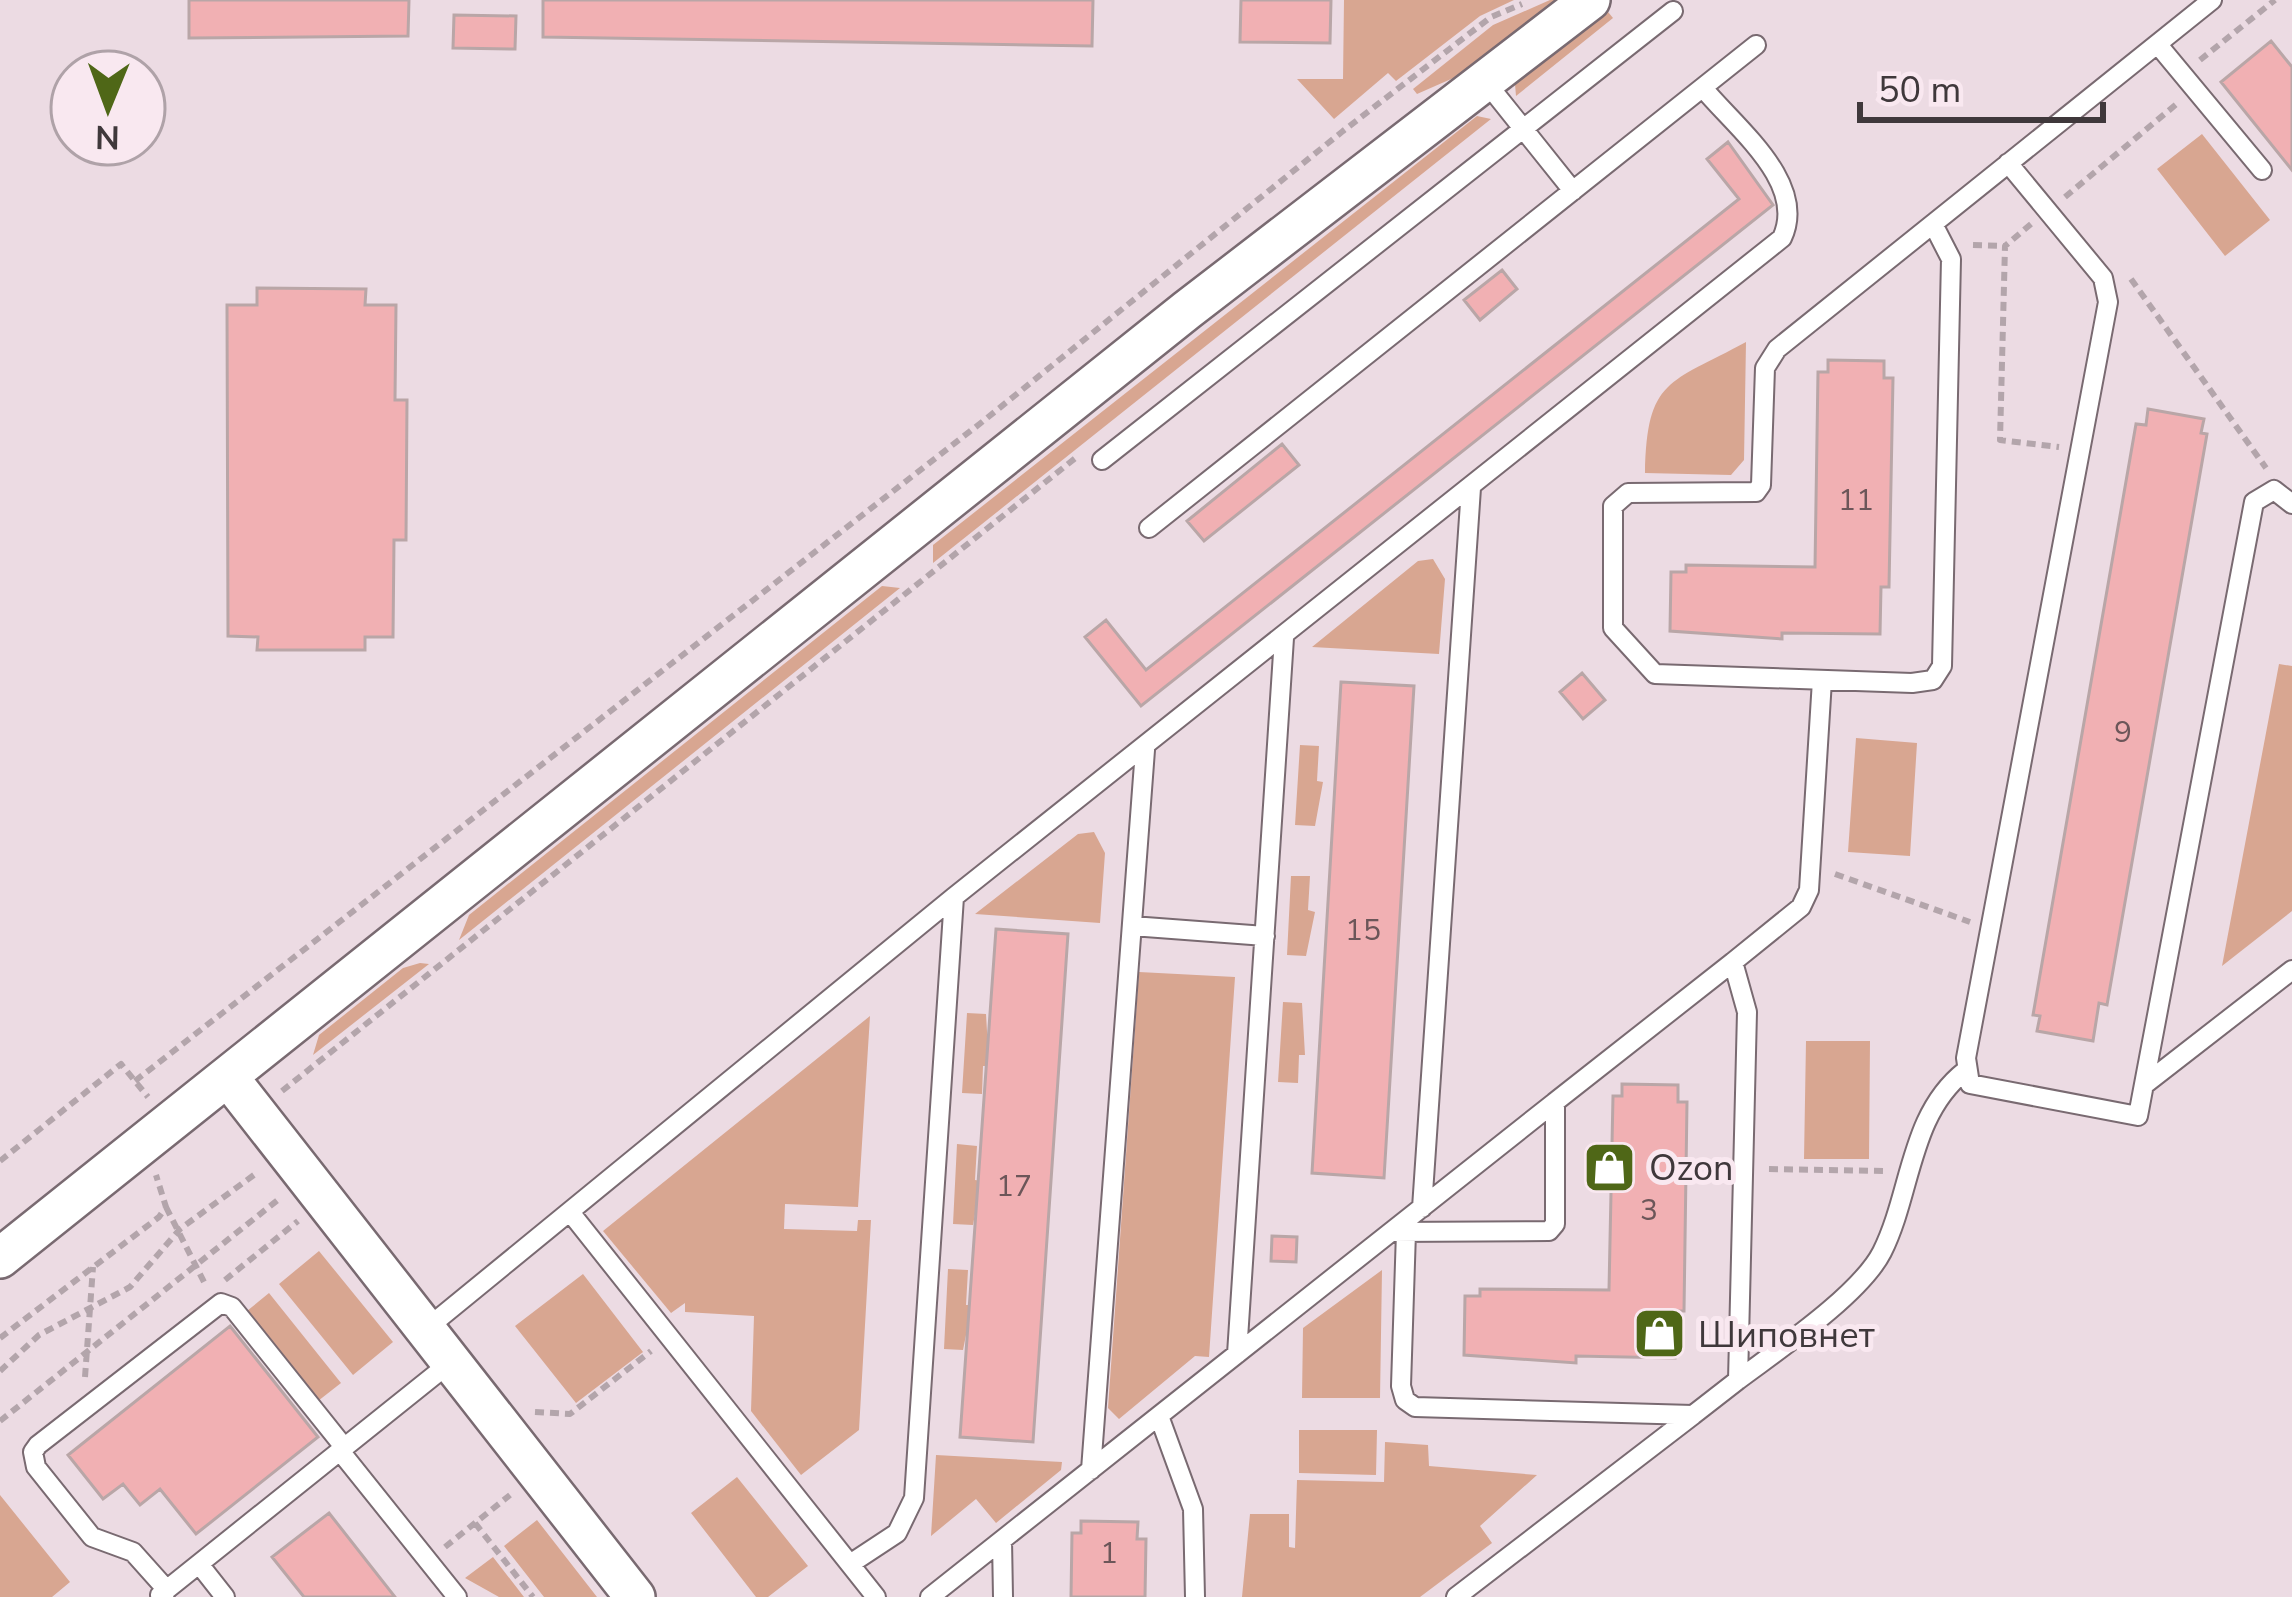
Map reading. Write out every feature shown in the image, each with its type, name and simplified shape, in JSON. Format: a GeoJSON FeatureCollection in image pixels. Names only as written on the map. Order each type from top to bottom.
{"type":"FeatureCollection","features":[{"type":"Feature","properties":{"kind":"street"},"geometry":{"type":"LineString","coordinates":[[0,1258],[1187,310],[1591,0]]}},
{"type":"Feature","properties":{"kind":"street"},"geometry":{"type":"LineString","coordinates":[[228,1077],[635,1597]]}},
{"type":"Feature","properties":{"kind":"lane"},"geometry":{"type":"LineString","coordinates":[[1933,224],[1951,259],[1942,666],[1933,680],[1912,682],[1665,676],[1648,668],[1613,628],[1613,506],[1628,493],[1756,492],[1761,484],[1765,368],[1778,349],[1933,224],[2008,164],[2159,46],[2212,0]]}},
{"type":"Feature","properties":{"kind":"lane"},"geometry":{"type":"LineString","coordinates":[[1102,460],[1673,11]]}},
{"type":"Feature","properties":{"kind":"lane"},"geometry":{"type":"LineString","coordinates":[[1149,528],[1756,45]]}},
{"type":"Feature","properties":{"kind":"lane"},"geometry":{"type":"LineString","coordinates":[[2159,46],[2262,170]]}},
{"type":"Feature","properties":{"kind":"lane"},"geometry":{"type":"LineString","coordinates":[[1485,81],[1573,191]]}},
{"type":"Feature","properties":{"kind":"lane"},"geometry":{"type":"LineString","coordinates":[[426,1329],[954,897],[1145,750],[1782,238],[1790,222],[1787,190],[1703,88]]}},
{"type":"Feature","properties":{"kind":"lane"},"geometry":{"type":"LineString","coordinates":[[1456,1597],[1818,1320],[1881,1255],[1933,1103],[1964,1071],[2108,302],[2103,278],[2008,164]]}},
{"type":"Feature","properties":{"kind":"lane"},"geometry":{"type":"LineString","coordinates":[[1422,1208],[1471,488]]}},
{"type":"Feature","properties":{"kind":"lane"},"geometry":{"type":"LineString","coordinates":[[1964,1071],[1970,1084],[1982,1089],[2138,1116],[2254,502],[2274,490],[2288,499]]}},
{"type":"Feature","properties":{"kind":"lane"},"geometry":{"type":"LineString","coordinates":[[1237,1354],[1285,638]]}},
{"type":"Feature","properties":{"kind":"lane"},"geometry":{"type":"LineString","coordinates":[[930,1597],[1399,1232],[1422,1208],[1801,907],[1809,890],[1822,680]]}},
{"type":"Feature","properties":{"kind":"lane"},"geometry":{"type":"LineString","coordinates":[[1090,1470],[1145,750]]}},
{"type":"Feature","properties":{"kind":"lane"},"geometry":{"type":"LineString","coordinates":[[850,1564],[897,1533],[914,1498],[954,897]]}},
{"type":"Feature","properties":{"kind":"lane"},"geometry":{"type":"LineString","coordinates":[[1132,926],[1265,936]]}},
{"type":"Feature","properties":{"kind":"lane"},"geometry":{"type":"LineString","coordinates":[[1732,962],[1748,1012],[1738,1380]]}},
{"type":"Feature","properties":{"kind":"lane"},"geometry":{"type":"LineString","coordinates":[[2144,1085],[2292,970]]}},
{"type":"Feature","properties":{"kind":"lane"},"geometry":{"type":"LineString","coordinates":[[1399,1232],[1549,1231],[1555,1224],[1556,1102]]}},
{"type":"Feature","properties":{"kind":"lane"},"geometry":{"type":"LineString","coordinates":[[570,1212],[876,1597]]}},
{"type":"Feature","properties":{"kind":"lane"},"geometry":{"type":"LineString","coordinates":[[1399,1232],[1401,1386],[1405,1400],[1415,1407],[1693,1415]]}},
{"type":"Feature","properties":{"kind":"lane"},"geometry":{"type":"LineString","coordinates":[[451,1362],[342,1449],[162,1594],[133,1552],[92,1537],[36,1467],[33,1452],[213,1306],[227,1303],[342,1449],[457,1597]]}},
{"type":"Feature","properties":{"kind":"lane"},"geometry":{"type":"LineString","coordinates":[[1159,1416],[1193,1509],[1195,1597]]}},
{"type":"Feature","properties":{"kind":"lane"},"geometry":{"type":"LineString","coordinates":[[1002,1540],[1003,1597]]}},
{"type":"Feature","properties":{"kind":"lane"},"geometry":{"type":"LineString","coordinates":[[199,1564],[225,1597]]}},
{"type":"Feature","properties":{"kind":"path"},"geometry":{"type":"LineString","coordinates":[[135,1081],[982,422],[1343,131],[1491,17],[1531,0]]}},
{"type":"Feature","properties":{"kind":"path"},"geometry":{"type":"LineString","coordinates":[[2070,193],[2083,212]]}},
{"type":"Feature","properties":{"kind":"path"},"geometry":{"type":"LineString","coordinates":[[2123,268],[2288,499]]}},
{"type":"Feature","properties":{"kind":"path"},"geometry":{"type":"LineString","coordinates":[[256,1112],[1079,455]]}},
{"type":"Feature","properties":{"kind":"path"},"geometry":{"type":"LineString","coordinates":[[1811,866],[1990,929]]}},
{"type":"Feature","properties":{"kind":"path"},"geometry":{"type":"LineString","coordinates":[[0,1161],[121,1064],[162,1114]]}},
{"type":"Feature","properties":{"kind":"path"},"geometry":{"type":"LineString","coordinates":[[0,1371],[39,1335],[130,1287],[177,1233],[286,1150]]}},
{"type":"Feature","properties":{"kind":"path"},"geometry":{"type":"LineString","coordinates":[[1744,1168],[1910,1172]]}},
{"type":"Feature","properties":{"kind":"path"},"geometry":{"type":"LineString","coordinates":[[154,1171],[192,1268],[211,1292]]}},
{"type":"Feature","properties":{"kind":"path"},"geometry":{"type":"LineString","coordinates":[[0,1420],[286,1192]]}},
{"type":"Feature","properties":{"kind":"path"},"geometry":{"type":"LineString","coordinates":[[0,1338],[166,1208]]}},
{"type":"Feature","properties":{"kind":"path"},"geometry":{"type":"LineString","coordinates":[[83,1396],[92,1267]]}},
{"type":"Feature","properties":{"kind":"path"},"geometry":{"type":"LineString","coordinates":[[490,1411],[570,1414],[669,1336]]}},
{"type":"Feature","properties":{"kind":"path"},"geometry":{"type":"LineString","coordinates":[[428,1560],[518,1489]]}},
{"type":"Feature","properties":{"kind":"path"},"geometry":{"type":"LineString","coordinates":[[475,1523],[533,1597]]}},
{"type":"Feature","properties":{"kind":"shaded area"},"geometry":{"type":"Polygon","coordinates":[[[1344,0],[1514,0],[1480,16],[1396,81],[1388,73],[1334,119],[1297,79],[1343,79],[1344,0]]]}},
{"type":"Feature","properties":{"kind":"shaded area"},"geometry":{"type":"Polygon","coordinates":[[[1550,0],[1565,0],[1467,72],[1417,94],[1413,89],[1493,25],[1550,0]]]}},
{"type":"Feature","properties":{"kind":"shaded area"},"geometry":{"type":"Polygon","coordinates":[[[1604,7],[1613,18],[1516,96],[1515,84],[1604,7]]]}},
{"type":"Feature","properties":{"kind":"shaded area"},"geometry":{"type":"Polygon","coordinates":[[[1477,116],[1491,119],[933,563],[933,545],[1477,116]]]}},
{"type":"Feature","properties":{"kind":"shaded area"},"geometry":{"type":"Polygon","coordinates":[[[2202,134],[2270,220],[2225,256],[2157,169],[2202,134]]]}},
{"type":"Feature","properties":{"kind":"shaded area"},"geometry":{"type":"Polygon","coordinates":[[[1746,342],[1744,460],[1731,475],[1645,473],[1651,418],[1667,388],[1746,342]]]}},
{"type":"Feature","properties":{"kind":"shaded area"},"geometry":{"type":"Polygon","coordinates":[[[1433,559],[1445,579],[1439,654],[1312,647],[1418,561],[1433,559]]]}},
{"type":"Feature","properties":{"kind":"shaded area"},"geometry":{"type":"Polygon","coordinates":[[[882,586],[900,588],[459,940],[469,915],[882,586]]]}},
{"type":"Feature","properties":{"kind":"shaded area"},"geometry":{"type":"Polygon","coordinates":[[[2279,664],[2292,666],[2292,911],[2222,966],[2279,664]]]}},
{"type":"Feature","properties":{"kind":"shaded area"},"geometry":{"type":"Polygon","coordinates":[[[1856,738],[1917,743],[1910,856],[1848,852],[1856,738]]]}},
{"type":"Feature","properties":{"kind":"shaded area"},"geometry":{"type":"Polygon","coordinates":[[[1300,745],[1319,746],[1317,781],[1323,782],[1315,826],[1295,825],[1300,745]]]}},
{"type":"Feature","properties":{"kind":"shaded area"},"geometry":{"type":"Polygon","coordinates":[[[1094,832],[1105,853],[1100,923],[975,914],[1078,834],[1094,832]]]}},
{"type":"Feature","properties":{"kind":"shaded area"},"geometry":{"type":"Polygon","coordinates":[[[1291,876],[1310,876],[1308,910],[1315,912],[1306,956],[1287,955],[1291,876]]]}},
{"type":"Feature","properties":{"kind":"shaded area"},"geometry":{"type":"Polygon","coordinates":[[[429,964],[313,1055],[319,1035],[403,968],[429,964]]]}},
{"type":"Feature","properties":{"kind":"shaded area"},"geometry":{"type":"Polygon","coordinates":[[[1139,972],[1235,977],[1209,1357],[1195,1356],[1119,1419],[1108,1408],[1139,972]]]}},
{"type":"Feature","properties":{"kind":"shaded area"},"geometry":{"type":"Polygon","coordinates":[[[1283,1002],[1302,1003],[1305,1055],[1299,1055],[1298,1083],[1278,1082],[1283,1002]]]}},
{"type":"Feature","properties":{"kind":"shaded area"},"geometry":{"type":"Polygon","coordinates":[[[967,1013],[986,1014],[989,1066],[983,1066],[982,1094],[962,1093],[967,1013]]]}},
{"type":"Feature","properties":{"kind":"shaded area"},"geometry":{"type":"Polygon","coordinates":[[[870,1016],[858,1207],[785,1204],[784,1229],[857,1231],[858,1220],[871,1220],[859,1430],[801,1475],[751,1411],[754,1316],[685,1312],[685,1303],[671,1313],[603,1231],[870,1016]]]}},
{"type":"Feature","properties":{"kind":"shaded area"},"geometry":{"type":"Polygon","coordinates":[[[1806,1041],[1870,1041],[1869,1159],[1804,1159],[1806,1041]]]}},
{"type":"Feature","properties":{"kind":"shaded area"},"geometry":{"type":"Polygon","coordinates":[[[957,1144],[977,1146],[975,1180],[981,1181],[973,1225],[953,1224],[957,1144]]]}},
{"type":"Feature","properties":{"kind":"shaded area"},"geometry":{"type":"Polygon","coordinates":[[[319,1251],[393,1342],[353,1375],[279,1284],[319,1251]]]}},
{"type":"Feature","properties":{"kind":"shaded area"},"geometry":{"type":"Polygon","coordinates":[[[948,1269],[968,1270],[966,1305],[972,1305],[963,1350],[944,1349],[948,1269]]]}},
{"type":"Feature","properties":{"kind":"shaded area"},"geometry":{"type":"Polygon","coordinates":[[[1382,1270],[1380,1398],[1302,1398],[1303,1328],[1382,1270]]]}},
{"type":"Feature","properties":{"kind":"shaded area"},"geometry":{"type":"Polygon","coordinates":[[[583,1274],[643,1352],[576,1403],[515,1326],[583,1274]]]}},
{"type":"Feature","properties":{"kind":"shaded area"},"geometry":{"type":"Polygon","coordinates":[[[269,1293],[341,1383],[318,1401],[247,1311],[269,1293]]]}},
{"type":"Feature","properties":{"kind":"shaded area"},"geometry":{"type":"Polygon","coordinates":[[[1299,1430],[1377,1430],[1376,1475],[1299,1473],[1299,1430]]]}},
{"type":"Feature","properties":{"kind":"shaded area"},"geometry":{"type":"Polygon","coordinates":[[[1385,1442],[1428,1445],[1429,1466],[1537,1475],[1480,1526],[1492,1543],[1420,1597],[1242,1597],[1250,1514],[1289,1514],[1289,1547],[1295,1548],[1297,1480],[1384,1482],[1385,1442]]]}},
{"type":"Feature","properties":{"kind":"shaded area"},"geometry":{"type":"Polygon","coordinates":[[[936,1455],[1062,1462],[1061,1470],[996,1523],[976,1499],[931,1536],[936,1455]]]}},
{"type":"Feature","properties":{"kind":"shaded area"},"geometry":{"type":"Polygon","coordinates":[[[737,1477],[808,1566],[768,1597],[756,1597],[691,1513],[737,1477]]]}},
{"type":"Feature","properties":{"kind":"shaded area"},"geometry":{"type":"Polygon","coordinates":[[[0,1495],[70,1582],[52,1597],[0,1597],[0,1495]]]}},
{"type":"Feature","properties":{"kind":"shaded area"},"geometry":{"type":"Polygon","coordinates":[[[537,1520],[597,1597],[544,1597],[504,1546],[537,1520]]]}},
{"type":"Feature","properties":{"kind":"shaded area"},"geometry":{"type":"Polygon","coordinates":[[[493,1557],[524,1597],[499,1597],[465,1578],[493,1557]]]}},
{"type":"Feature","properties":{"kind":"building"},"geometry":{"type":"Polygon","coordinates":[[[189,0],[409,0],[408,36],[189,38],[189,0]]]}},
{"type":"Feature","properties":{"kind":"building"},"geometry":{"type":"Polygon","coordinates":[[[543,0],[1093,0],[1092,46],[543,37],[543,0]]]}},
{"type":"Feature","properties":{"kind":"building"},"geometry":{"type":"Polygon","coordinates":[[[1241,0],[1331,0],[1330,43],[1240,42],[1241,0]]]}},
{"type":"Feature","properties":{"kind":"building"},"geometry":{"type":"Polygon","coordinates":[[[454,15],[516,16],[515,49],[453,48],[454,15]]]}},
{"type":"Feature","properties":{"kind":"building"},"geometry":{"type":"Polygon","coordinates":[[[2271,41],[2292,67],[2292,170],[2221,82],[2271,41]]]}},
{"type":"Feature","properties":{"kind":"building"},"geometry":{"type":"Polygon","coordinates":[[[1728,142],[1773,205],[1141,706],[1085,637],[1106,620],[1146,670],[1739,199],[1707,159],[1728,142]]]}},
{"type":"Feature","properties":{"kind":"building"},"geometry":{"type":"Polygon","coordinates":[[[1502,270],[1517,289],[1480,320],[1464,300],[1502,270]]]}},
{"type":"Feature","properties":{"kind":"building"},"geometry":{"type":"Polygon","coordinates":[[[257,288],[366,289],[365,305],[396,305],[395,400],[407,400],[406,540],[394,540],[393,637],[365,637],[365,650],[257,650],[258,637],[228,636],[227,305],[257,305],[257,288]]]}},
{"type":"Feature","properties":{"kind":"building"},"geometry":{"type":"Polygon","coordinates":[[[1828,360],[1884,361],[1884,378],[1893,378],[1889,587],[1881,587],[1880,634],[1782,633],[1782,639],[1670,631],[1671,572],[1686,572],[1686,565],[1815,567],[1818,372],[1828,372],[1828,360]]]}},
{"type":"Feature","properties":{"kind":"building"},"geometry":{"type":"Polygon","coordinates":[[[2148,409],[2204,419],[2201,433],[2207,434],[2107,1005],[2099,1003],[2093,1041],[2037,1031],[2040,1016],[2033,1015],[2136,424],[2146,425],[2148,409]]]}},
{"type":"Feature","properties":{"kind":"building"},"geometry":{"type":"Polygon","coordinates":[[[1282,444],[1299,465],[1204,541],[1187,521],[1282,444]]]}},
{"type":"Feature","properties":{"kind":"building"},"geometry":{"type":"Polygon","coordinates":[[[1582,673],[1605,700],[1583,719],[1560,692],[1582,673]]]}},
{"type":"Feature","properties":{"kind":"building"},"geometry":{"type":"Polygon","coordinates":[[[1341,682],[1414,686],[1384,1178],[1312,1173],[1341,682]]]}},
{"type":"Feature","properties":{"kind":"building"},"geometry":{"type":"Polygon","coordinates":[[[996,929],[1068,934],[1033,1442],[960,1437],[996,929]]]}},
{"type":"Feature","properties":{"kind":"building"},"geometry":{"type":"Polygon","coordinates":[[[1622,1084],[1678,1085],[1678,1102],[1687,1102],[1684,1311],[1675,1311],[1675,1358],[1576,1356],[1576,1363],[1464,1355],[1465,1296],[1480,1296],[1480,1289],[1609,1290],[1613,1096],[1622,1096],[1622,1084]]]}},
{"type":"Feature","properties":{"kind":"building"},"geometry":{"type":"Polygon","coordinates":[[[1272,1236],[1297,1237],[1296,1262],[1271,1261],[1272,1236]]]}},
{"type":"Feature","properties":{"kind":"building"},"geometry":{"type":"Polygon","coordinates":[[[230,1326],[318,1437],[196,1534],[160,1489],[140,1505],[123,1484],[103,1499],[68,1455],[230,1326]]]}},
{"type":"Feature","properties":{"kind":"building"},"geometry":{"type":"Polygon","coordinates":[[[329,1513],[395,1597],[304,1597],[272,1557],[329,1513]]]}},
{"type":"Feature","properties":{"kind":"building"},"geometry":{"type":"Polygon","coordinates":[[[1081,1521],[1138,1522],[1137,1539],[1146,1539],[1145,1597],[1071,1597],[1072,1533],[1081,1533],[1081,1521]]]}},
{"type":"Feature","properties":{"kind":"place","name":"Ozon"},"geometry":{"type":"Point","coordinates":[1610,1167]}},
{"type":"Feature","properties":{"kind":"place","name":"Шиповнет"},"geometry":{"type":"Point","coordinates":[1659,1334]}}]}
